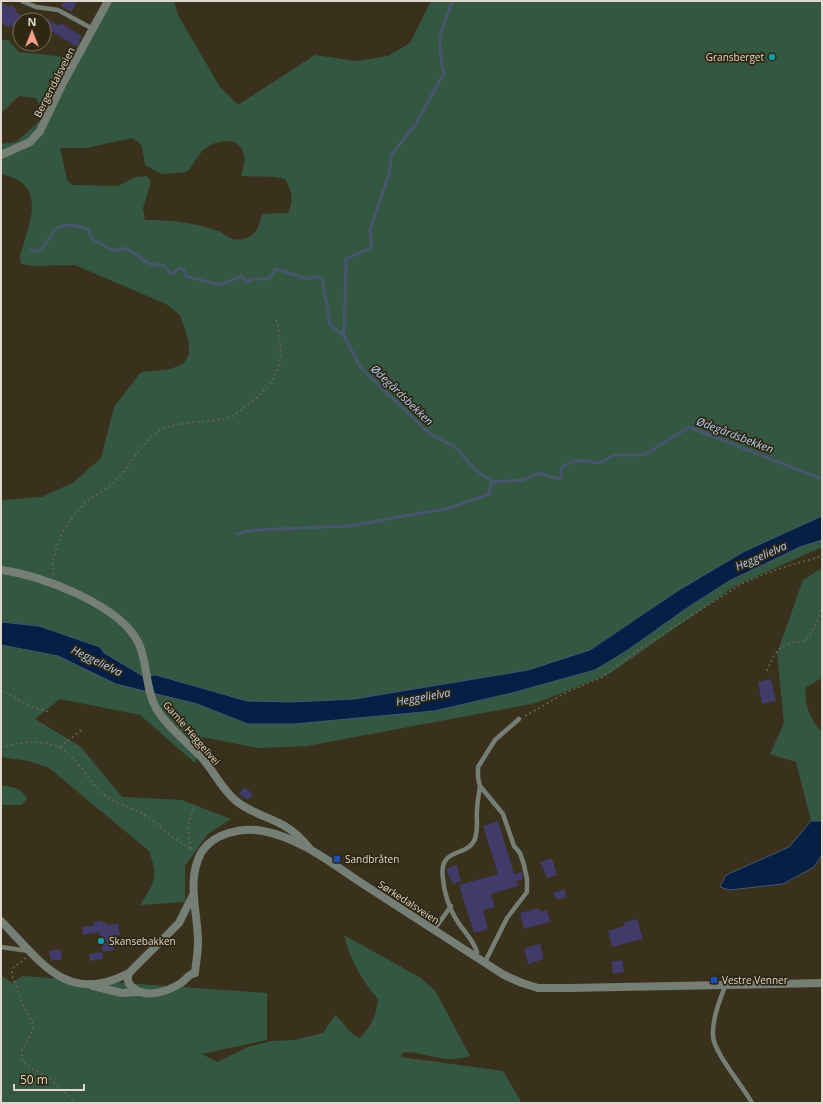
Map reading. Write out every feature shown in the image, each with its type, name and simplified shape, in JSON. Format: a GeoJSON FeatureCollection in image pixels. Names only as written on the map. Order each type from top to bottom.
{"type":"FeatureCollection","features":[{"type":"Feature","properties":{"kind":"street","name":"Bergendalsveien"},"geometry":{"type":"LineString","coordinates":[[1,155],[30,142],[40,131],[64,81],[108,1]]}},
{"type":"Feature","properties":{"kind":"street","name":"Gamle Heggelivei"},"geometry":{"type":"LineString","coordinates":[[1,570],[28,574],[54,583],[80,595],[108,612],[124,625],[139,643],[147,670],[150,696],[157,709],[204,760],[234,800],[248,809],[296,833],[314,852]]}},
{"type":"Feature","properties":{"kind":"street","name":"Sørkedalsveien"},"geometry":{"type":"LineString","coordinates":[[1,921],[40,962],[59,976],[69,980],[122,993],[160,992],[172,988],[182,983],[191,973],[195,972],[198,944],[193,895],[196,866],[202,852],[207,845],[220,837],[244,830],[263,831],[279,835],[314,852],[512,979],[538,988],[822,982]]}},
{"type":"Feature","properties":{"kind":"street"},"geometry":{"type":"LineString","coordinates":[[89,986],[116,980],[129,972],[179,923],[193,895]]}},
{"type":"Feature","properties":{"kind":"street"},"geometry":{"type":"LineString","coordinates":[[129,972],[128,980],[130,984],[139,992]]}},
{"type":"Feature","properties":{"kind":"lane"},"geometry":{"type":"LineString","coordinates":[[22,1],[36,7],[58,10],[93,30]]}},
{"type":"Feature","properties":{"kind":"lane"},"geometry":{"type":"LineString","coordinates":[[475,956],[477,952],[475,944],[456,919],[451,906],[442,878],[443,866],[450,855],[470,846],[474,840],[477,832],[477,810],[480,786],[478,767],[487,750],[501,733],[519,719]]}},
{"type":"Feature","properties":{"kind":"lane"},"geometry":{"type":"LineString","coordinates":[[480,786],[503,814],[514,846],[520,853],[527,879],[527,892],[507,918],[485,962]]}},
{"type":"Feature","properties":{"kind":"lane"},"geometry":{"type":"LineString","coordinates":[[434,930],[451,906]]}},
{"type":"Feature","properties":{"kind":"lane"},"geometry":{"type":"LineString","coordinates":[[1,947],[31,953]]}},
{"type":"Feature","properties":{"kind":"lane"},"geometry":{"type":"LineString","coordinates":[[726,984],[720,999],[713,1036],[717,1049],[752,1103]]}},
{"type":"Feature","properties":{"kind":"path"},"geometry":{"type":"LineString","coordinates":[[54,583],[52,562],[64,529],[89,500],[118,478],[141,448],[167,427],[230,418],[263,393],[276,376],[281,361],[281,339],[276,320]]}},
{"type":"Feature","properties":{"kind":"path"},"geometry":{"type":"LineString","coordinates":[[519,719],[565,693],[601,678],[641,648],[742,583],[782,568],[822,556]]}},
{"type":"Feature","properties":{"kind":"path"},"geometry":{"type":"LineString","coordinates":[[767,670],[771,658],[778,650],[788,644],[798,643],[808,638],[822,608]]}},
{"type":"Feature","properties":{"kind":"path"},"geometry":{"type":"LineString","coordinates":[[1,690],[30,706],[50,712]]}},
{"type":"Feature","properties":{"kind":"path"},"geometry":{"type":"LineString","coordinates":[[60,747],[83,729]]}},
{"type":"Feature","properties":{"kind":"path"},"geometry":{"type":"LineString","coordinates":[[1,747],[17,743],[40,742],[60,747],[72,756],[102,794],[116,803],[147,816],[174,838],[191,849],[202,852]]}},
{"type":"Feature","properties":{"kind":"path"},"geometry":{"type":"LineString","coordinates":[[191,849],[187,827],[189,817],[195,806]]}},
{"type":"Feature","properties":{"kind":"path"},"geometry":{"type":"LineString","coordinates":[[31,953],[12,969],[12,975],[22,1005],[32,1022],[33,1030],[22,1050],[22,1062],[50,1079],[76,1103]]}},
{"type":"Feature","properties":{"kind":"green space"},"geometry":{"type":"Polygon","coordinates":[[[106,1],[174,1],[178,15],[220,87],[238,105],[315,55],[356,61],[388,56],[410,43],[431,1],[822,1],[822,547],[735,586],[609,674],[536,703],[307,746],[259,748],[202,737],[195,763],[140,715],[60,699],[35,719],[81,747],[122,797],[182,800],[231,819],[208,834],[185,866],[185,902],[140,905],[154,880],[154,868],[149,851],[49,768],[29,761],[1,757],[1,500],[42,497],[74,482],[101,458],[114,407],[141,372],[171,369],[184,363],[189,354],[188,339],[180,315],[166,304],[75,265],[35,266],[21,264],[20,256],[28,231],[32,206],[30,196],[25,186],[16,179],[1,174],[1,144],[16,142],[41,120],[42,110],[36,98],[19,96],[1,113],[1,40],[8,40],[12,44],[12,52],[75,58],[106,1]],[[133,138],[86,148],[60,148],[67,180],[72,185],[118,186],[136,177],[147,176],[151,182],[143,208],[145,220],[173,221],[200,225],[218,231],[229,238],[239,240],[248,238],[257,230],[262,214],[288,213],[290,209],[292,200],[289,187],[285,179],[276,177],[241,176],[244,164],[244,155],[240,147],[232,142],[226,141],[210,145],[203,150],[187,172],[161,174],[145,165],[142,146],[133,138]]]}},
{"type":"Feature","properties":{"kind":"green space"},"geometry":{"type":"Polygon","coordinates":[[[822,568],[822,678],[806,687],[805,694],[809,712],[822,733],[822,821],[811,821],[796,762],[770,754],[784,723],[777,653],[803,580],[822,568]]]}},
{"type":"Feature","properties":{"kind":"green space"},"geometry":{"type":"Polygon","coordinates":[[[1,786],[16,788],[25,795],[27,799],[22,805],[1,805],[1,786]]]}},
{"type":"Feature","properties":{"kind":"green space"},"geometry":{"type":"Polygon","coordinates":[[[344,935],[421,978],[436,992],[470,1056],[459,1059],[448,1059],[409,1052],[402,1053],[401,1057],[503,1071],[522,1103],[1,1103],[1,975],[12,983],[22,976],[267,993],[267,1040],[202,1054],[217,1062],[248,1047],[271,1041],[294,1040],[323,1033],[335,1015],[342,1021],[349,1031],[360,1038],[373,1020],[378,999],[357,969],[349,952],[344,935]]]}},
{"type":"Feature","properties":{"kind":"water","name":"Heggelielva"},"geometry":{"type":"Polygon","coordinates":[[[822,516],[822,540],[800,547],[729,581],[684,610],[628,650],[595,670],[512,693],[434,711],[294,724],[248,724],[197,704],[116,684],[58,656],[1,645],[1,622],[39,626],[100,647],[104,653],[143,676],[156,675],[247,701],[293,702],[354,699],[528,670],[590,650],[679,590],[745,551],[822,516]]]}},
{"type":"Feature","properties":{"kind":"water"},"geometry":{"type":"Polygon","coordinates":[[[811,821],[822,821],[822,855],[814,867],[783,884],[729,890],[720,887],[726,875],[789,847],[811,821]]]}},
{"type":"Feature","properties":{"kind":"building"},"geometry":{"type":"Polygon","coordinates":[[[64,1],[78,1],[71,12],[61,6],[64,1]]]}},
{"type":"Feature","properties":{"kind":"building"},"geometry":{"type":"Polygon","coordinates":[[[1,2],[9,7],[11,5],[17,9],[15,11],[16,12],[12,12],[12,26],[10,25],[8,27],[1,23],[1,2]]]}},
{"type":"Feature","properties":{"kind":"building"},"geometry":{"type":"Polygon","coordinates":[[[52,22],[59,26],[61,23],[82,36],[77,47],[52,32],[52,22]]]}},
{"type":"Feature","properties":{"kind":"building"},"geometry":{"type":"Polygon","coordinates":[[[771,679],[776,701],[762,704],[758,682],[771,679]]]}},
{"type":"Feature","properties":{"kind":"building"},"geometry":{"type":"Polygon","coordinates":[[[244,787],[253,794],[248,800],[239,794],[244,787]]]}},
{"type":"Feature","properties":{"kind":"building"},"geometry":{"type":"Polygon","coordinates":[[[498,821],[514,874],[522,872],[523,879],[517,881],[518,886],[491,894],[495,907],[483,910],[488,929],[474,933],[459,885],[498,874],[483,826],[498,821]]]}},
{"type":"Feature","properties":{"kind":"building"},"geometry":{"type":"Polygon","coordinates":[[[552,858],[557,875],[547,878],[540,862],[552,858]]]}},
{"type":"Feature","properties":{"kind":"building"},"geometry":{"type":"Polygon","coordinates":[[[457,865],[461,882],[453,884],[446,869],[457,865]]]}},
{"type":"Feature","properties":{"kind":"building"},"geometry":{"type":"Polygon","coordinates":[[[564,889],[567,897],[557,900],[553,893],[564,889]]]}},
{"type":"Feature","properties":{"kind":"building"},"geometry":{"type":"Polygon","coordinates":[[[539,908],[540,912],[547,910],[550,922],[524,929],[520,913],[539,908]]]}},
{"type":"Feature","properties":{"kind":"building"},"geometry":{"type":"Polygon","coordinates":[[[637,919],[643,939],[612,947],[608,931],[625,926],[624,922],[637,919]]]}},
{"type":"Feature","properties":{"kind":"building"},"geometry":{"type":"Polygon","coordinates":[[[102,921],[102,923],[107,922],[107,925],[118,923],[120,935],[112,936],[114,950],[103,952],[99,932],[83,935],[82,927],[94,925],[93,922],[102,921]]]}},
{"type":"Feature","properties":{"kind":"building"},"geometry":{"type":"Polygon","coordinates":[[[540,944],[544,959],[528,964],[524,948],[540,944]]]}},
{"type":"Feature","properties":{"kind":"building"},"geometry":{"type":"Polygon","coordinates":[[[60,949],[62,959],[51,961],[49,951],[60,949]]]}},
{"type":"Feature","properties":{"kind":"building"},"geometry":{"type":"Polygon","coordinates":[[[102,952],[103,959],[90,961],[89,954],[102,952]]]}},
{"type":"Feature","properties":{"kind":"building"},"geometry":{"type":"Polygon","coordinates":[[[622,960],[624,972],[613,974],[611,962],[622,960]]]}},
{"type":"Feature","properties":{"kind":"waterway"},"geometry":{"type":"LineString","coordinates":[[344,336],[346,259],[372,247],[370,230],[389,174],[392,154],[416,124],[444,73],[440,44],[442,29],[453,1]]}},
{"type":"Feature","properties":{"kind":"waterway","name":"Ødegårdsbekken"},"geometry":{"type":"LineString","coordinates":[[31,250],[39,251],[58,228],[73,225],[88,229],[93,240],[115,251],[121,249],[130,250],[146,262],[154,265],[163,265],[171,273],[174,273],[180,268],[184,270],[186,276],[220,285],[242,276],[245,282],[254,279],[269,279],[276,269],[308,279],[315,277],[322,278],[330,324],[344,336],[361,368],[430,434],[455,447],[475,469],[492,482],[523,480],[539,473],[560,479],[562,467],[576,460],[600,463],[614,455],[644,455],[689,427],[822,479]]}},
{"type":"Feature","properties":{"kind":"waterway"},"geometry":{"type":"LineString","coordinates":[[237,534],[254,530],[348,526],[450,508],[489,494],[492,482]]}},
{"type":"Feature","properties":{"kind":"place","name":"Gransberget"},"geometry":{"type":"Point","coordinates":[772,57]}},
{"type":"Feature","properties":{"kind":"place","name":"Sandbråten"},"geometry":{"type":"Point","coordinates":[337,859]}},
{"type":"Feature","properties":{"kind":"place","name":"Skansebakken"},"geometry":{"type":"Point","coordinates":[101,941]}},
{"type":"Feature","properties":{"kind":"place","name":"Vestre Venner"},"geometry":{"type":"Point","coordinates":[714,980]}}]}
